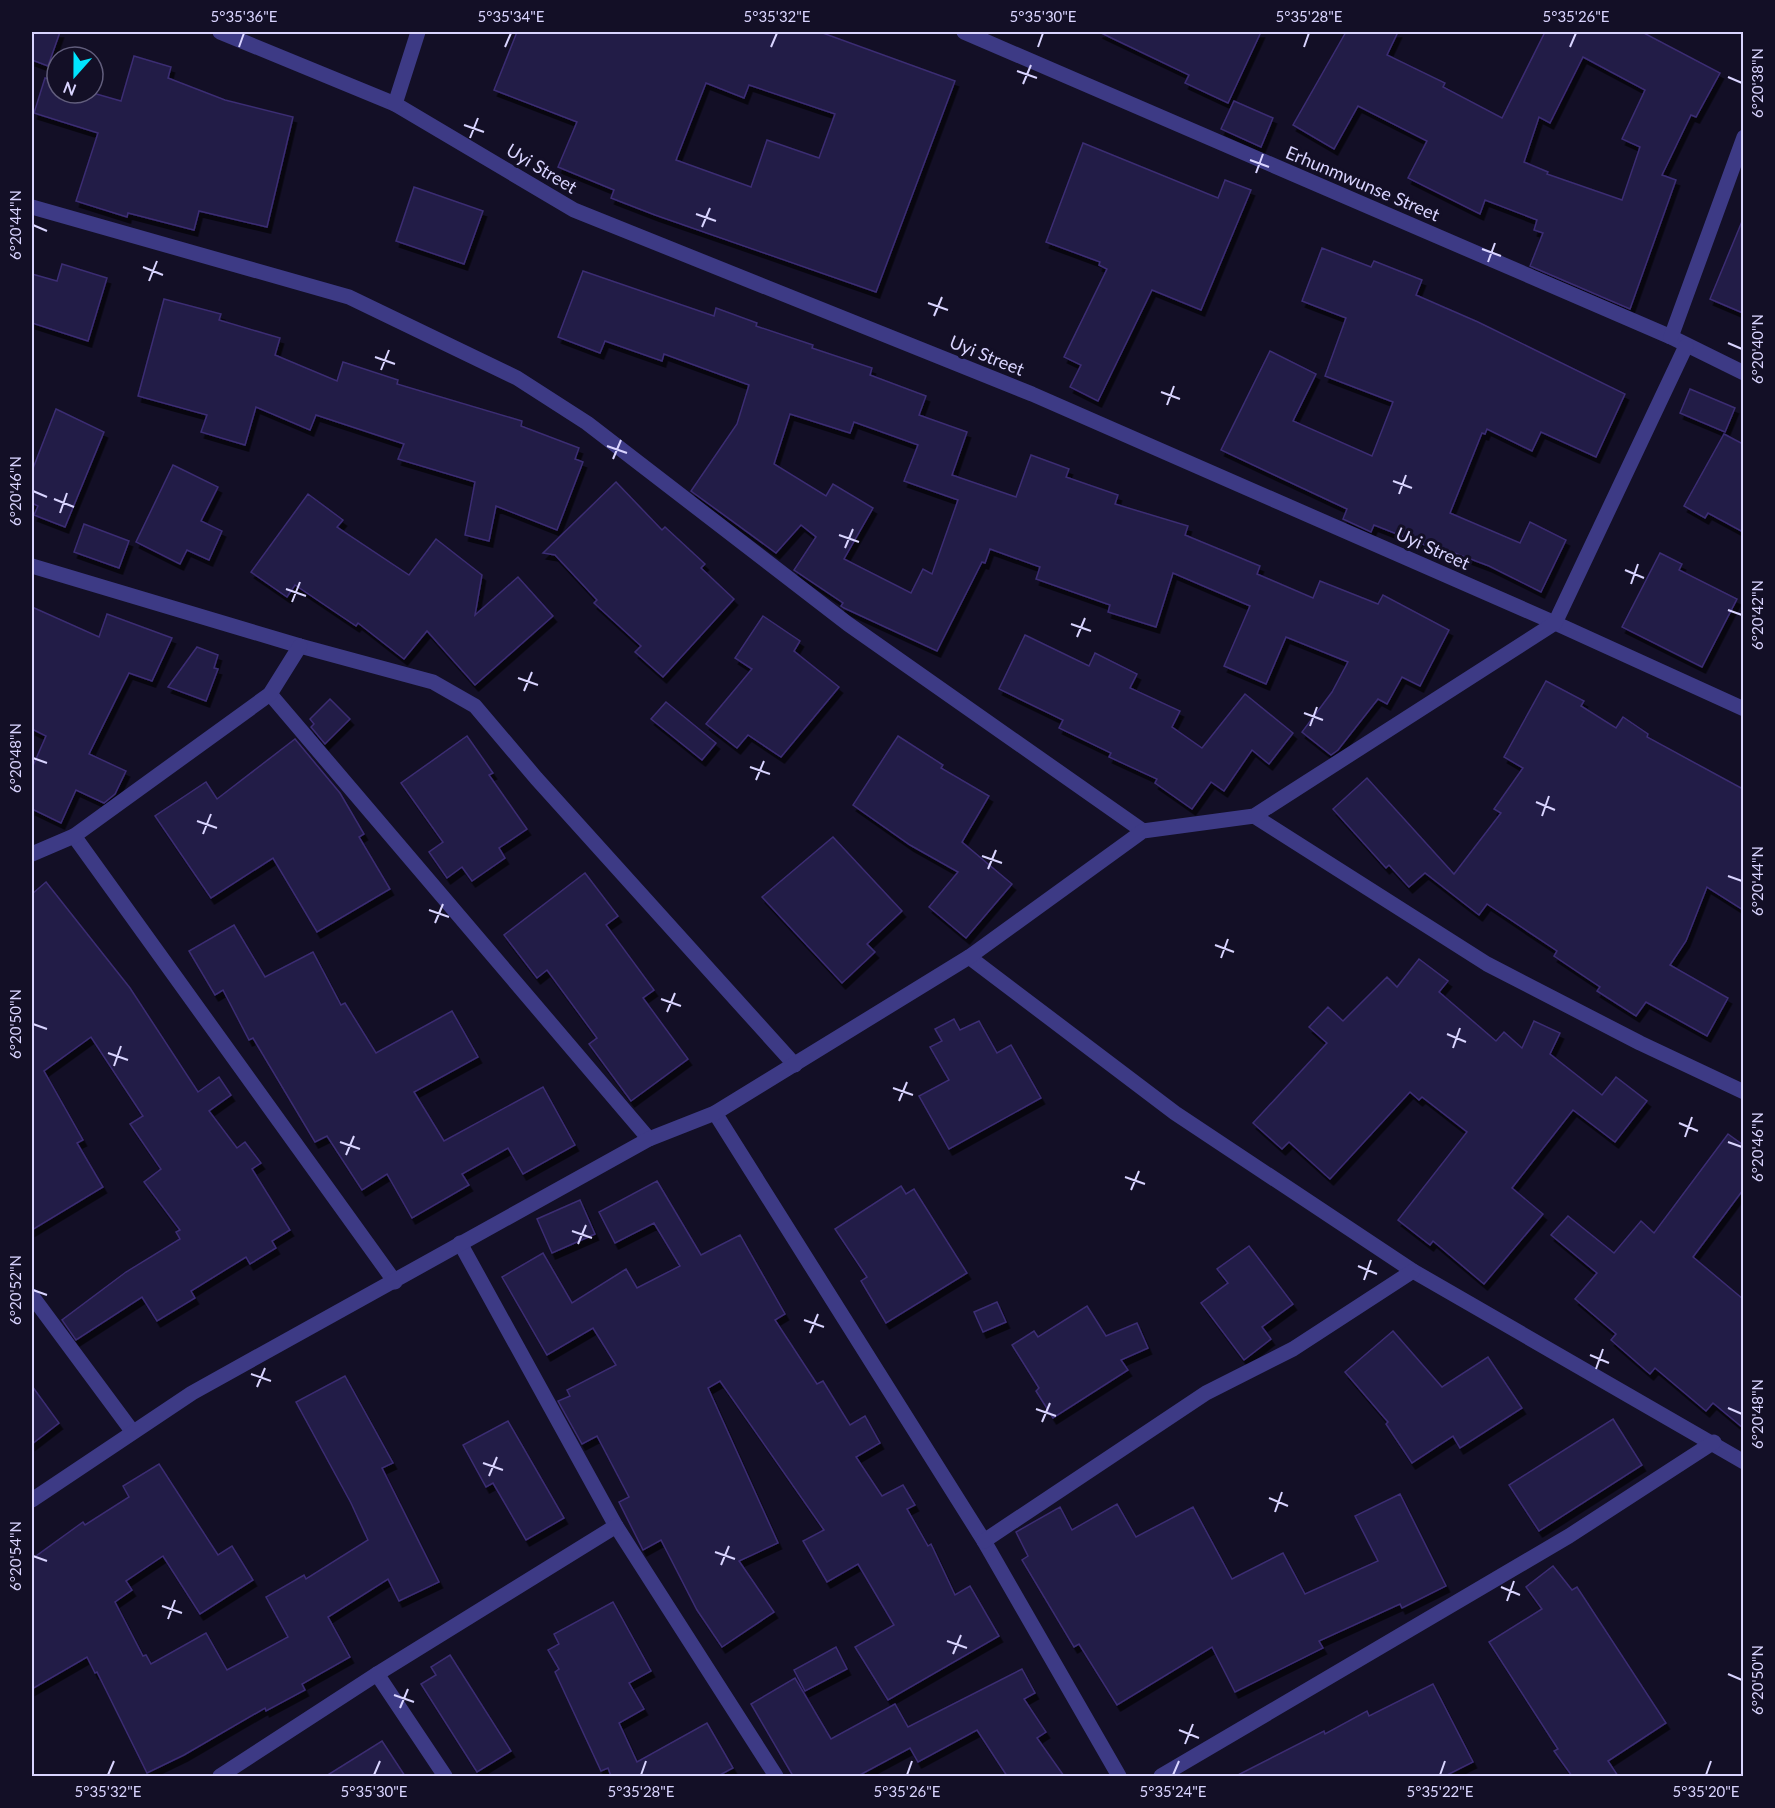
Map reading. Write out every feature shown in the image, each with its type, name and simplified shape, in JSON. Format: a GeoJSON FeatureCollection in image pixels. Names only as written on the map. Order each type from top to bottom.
{"type":"FeatureCollection","features":[{"type":"Feature","properties":{"kind":"street","name":"Uyi Street"},"geometry":{"type":"LineString","coordinates":[[220,32],[395,104],[574,210],[1032,394],[1555,623],[1743,709]]}},
{"type":"Feature","properties":{"kind":"street"},"geometry":{"type":"LineString","coordinates":[[395,104],[418,32]]}},
{"type":"Feature","properties":{"kind":"street","name":"Erhunmwunse Street"},"geometry":{"type":"LineString","coordinates":[[967,32],[1671,337],[1743,373]]}},
{"type":"Feature","properties":{"kind":"street"},"geometry":{"type":"LineString","coordinates":[[1671,337],[1743,137]]}},
{"type":"Feature","properties":{"kind":"street"},"geometry":{"type":"LineString","coordinates":[[32,207],[349,297],[517,378],[587,423],[848,624],[1143,831]]}},
{"type":"Feature","properties":{"kind":"street"},"geometry":{"type":"LineString","coordinates":[[32,1500],[192,1393],[649,1139],[715,1113],[795,1065],[969,957],[1143,831],[1254,816],[1555,623],[1686,346]]}},
{"type":"Feature","properties":{"kind":"street"},"geometry":{"type":"LineString","coordinates":[[32,566],[300,646],[433,682],[475,706],[536,778],[795,1065]]}},
{"type":"Feature","properties":{"kind":"street"},"geometry":{"type":"LineString","coordinates":[[32,854],[74,836],[270,694],[300,646]]}},
{"type":"Feature","properties":{"kind":"street"},"geometry":{"type":"LineString","coordinates":[[270,694],[649,1139]]}},
{"type":"Feature","properties":{"kind":"street"},"geometry":{"type":"LineString","coordinates":[[1254,816],[1487,964],[1743,1092]]}},
{"type":"Feature","properties":{"kind":"street"},"geometry":{"type":"LineString","coordinates":[[74,836],[395,1282]]}},
{"type":"Feature","properties":{"kind":"street"},"geometry":{"type":"LineString","coordinates":[[969,957],[1175,1113],[1413,1271],[1714,1442],[1743,1462]]}},
{"type":"Feature","properties":{"kind":"street"},"geometry":{"type":"LineString","coordinates":[[715,1113],[984,1541],[1119,1776]]}},
{"type":"Feature","properties":{"kind":"street"},"geometry":{"type":"LineString","coordinates":[[460,1243],[616,1526],[776,1776]]}},
{"type":"Feature","properties":{"kind":"street"},"geometry":{"type":"LineString","coordinates":[[984,1541],[1206,1393],[1293,1349],[1413,1271]]}},
{"type":"Feature","properties":{"kind":"street"},"geometry":{"type":"LineString","coordinates":[[32,1296],[132,1431]]}},
{"type":"Feature","properties":{"kind":"street"},"geometry":{"type":"LineString","coordinates":[[1161,1776],[1559,1542],[1714,1442]]}},
{"type":"Feature","properties":{"kind":"street"},"geometry":{"type":"LineString","coordinates":[[220,1776],[377,1674],[616,1526]]}},
{"type":"Feature","properties":{"kind":"street"},"geometry":{"type":"LineString","coordinates":[[377,1674],[445,1776]]}},
{"type":"Feature","properties":{"kind":"building"},"geometry":{"type":"Polygon","coordinates":[[[32,32],[60,32],[55,45],[45,45],[45,65],[32,60],[32,32]]]}},
{"type":"Feature","properties":{"kind":"building"},"geometry":{"type":"Polygon","coordinates":[[[517,32],[820,32],[955,81],[876,292],[611,198],[614,190],[558,167],[577,122],[494,90],[517,32]],[[706,83],[676,160],[751,187],[767,140],[819,158],[835,114],[749,85],[744,98],[706,83]]]}},
{"type":"Feature","properties":{"kind":"building"},"geometry":{"type":"Polygon","coordinates":[[[1099,32],[1261,32],[1228,103],[1185,83],[1189,75],[1099,32]]]}},
{"type":"Feature","properties":{"kind":"building"},"geometry":{"type":"Polygon","coordinates":[[[1346,32],[1398,32],[1387,55],[1445,83],[1443,87],[1502,118],[1545,32],[1642,32],[1720,73],[1696,117],[1691,115],[1662,175],[1676,180],[1630,309],[1530,266],[1543,233],[1534,230],[1537,220],[1485,200],[1480,214],[1408,178],[1427,141],[1358,106],[1334,149],[1293,125],[1346,32]],[[1583,57],[1550,123],[1539,117],[1524,162],[1548,172],[1547,174],[1622,200],[1640,147],[1622,139],[1645,90],[1583,57]]]}},
{"type":"Feature","properties":{"kind":"building"},"geometry":{"type":"Polygon","coordinates":[[[134,56],[171,67],[168,78],[225,100],[293,117],[267,227],[199,211],[194,230],[128,213],[127,217],[76,201],[98,133],[34,113],[45,78],[45,105],[105,105],[105,96],[121,101],[134,56]]]}},
{"type":"Feature","properties":{"kind":"building"},"geometry":{"type":"Polygon","coordinates":[[[1234,101],[1273,118],[1261,147],[1221,129],[1234,101]]]}},
{"type":"Feature","properties":{"kind":"building"},"geometry":{"type":"Polygon","coordinates":[[[1083,143],[1218,198],[1225,180],[1251,190],[1201,310],[1152,290],[1098,401],[1070,387],[1081,365],[1064,357],[1107,269],[1099,265],[1100,262],[1046,242],[1083,143]]]}},
{"type":"Feature","properties":{"kind":"building"},"geometry":{"type":"Polygon","coordinates":[[[414,187],[483,211],[464,264],[396,241],[414,187]]]}},
{"type":"Feature","properties":{"kind":"building"},"geometry":{"type":"Polygon","coordinates":[[[1743,219],[1743,313],[1710,299],[1743,219]]]}},
{"type":"Feature","properties":{"kind":"building"},"geometry":{"type":"Polygon","coordinates":[[[1322,248],[1371,267],[1374,261],[1422,280],[1416,295],[1478,322],[1625,394],[1596,457],[1541,432],[1532,451],[1487,429],[1485,434],[1482,433],[1450,513],[1520,543],[1530,522],[1566,540],[1541,592],[1489,566],[1436,546],[1435,549],[1374,525],[1371,532],[1343,519],[1347,509],[1221,450],[1270,351],[1316,374],[1293,421],[1372,456],[1393,402],[1325,376],[1346,318],[1302,301],[1322,248]]]}},
{"type":"Feature","properties":{"kind":"building"},"geometry":{"type":"Polygon","coordinates":[[[62,264],[107,278],[88,341],[32,323],[32,274],[57,281],[62,264]]]}},
{"type":"Feature","properties":{"kind":"building"},"geometry":{"type":"Polygon","coordinates":[[[583,271],[714,316],[716,308],[757,323],[756,326],[813,345],[812,348],[872,368],[870,375],[926,396],[919,415],[967,432],[952,475],[1016,497],[1031,455],[1069,469],[1066,477],[1118,495],[1115,504],[1188,526],[1185,535],[1260,566],[1257,574],[1313,598],[1320,581],[1378,604],[1383,595],[1449,630],[1420,686],[1402,677],[1387,704],[1378,699],[1338,750],[1331,755],[1302,732],[1332,692],[1348,662],[1286,637],[1266,684],[1224,666],[1250,606],[1173,573],[1156,627],[1108,612],[1110,605],[1036,579],[1040,567],[990,549],[985,563],[982,562],[937,651],[844,608],[841,606],[843,603],[794,570],[816,537],[801,525],[776,553],[691,491],[737,424],[749,385],[664,354],[662,361],[605,341],[600,353],[558,337],[583,271]],[[790,414],[774,464],[826,496],[833,484],[873,508],[844,559],[911,593],[923,569],[932,574],[958,500],[904,481],[918,445],[854,422],[850,433],[790,414]]]}},
{"type":"Feature","properties":{"kind":"building"},"geometry":{"type":"Polygon","coordinates":[[[164,299],[221,314],[219,320],[280,338],[275,355],[337,381],[343,362],[398,380],[397,384],[522,421],[521,426],[579,448],[575,459],[583,462],[557,530],[496,506],[489,541],[465,535],[475,482],[398,459],[404,444],[316,415],[310,430],[256,407],[245,445],[201,432],[207,415],[138,396],[164,299]]]}},
{"type":"Feature","properties":{"kind":"building"},"geometry":{"type":"Polygon","coordinates":[[[1690,389],[1735,408],[1725,432],[1680,413],[1690,389]]]}},
{"type":"Feature","properties":{"kind":"building"},"geometry":{"type":"Polygon","coordinates":[[[56,409],[104,432],[65,527],[34,515],[38,506],[32,503],[32,471],[56,409]]]}},
{"type":"Feature","properties":{"kind":"building"},"geometry":{"type":"Polygon","coordinates":[[[1724,434],[1743,444],[1743,532],[1708,513],[1705,518],[1684,506],[1724,434]]]}},
{"type":"Feature","properties":{"kind":"building"},"geometry":{"type":"Polygon","coordinates":[[[173,465],[218,487],[201,521],[222,531],[209,560],[187,550],[180,564],[136,542],[173,465]]]}},
{"type":"Feature","properties":{"kind":"building"},"geometry":{"type":"Polygon","coordinates":[[[616,482],[662,530],[665,527],[705,564],[701,568],[734,599],[663,677],[635,652],[641,646],[594,603],[597,600],[555,555],[543,553],[616,482]]]}},
{"type":"Feature","properties":{"kind":"building"},"geometry":{"type":"Polygon","coordinates":[[[308,494],[343,520],[337,527],[409,575],[436,539],[482,575],[475,615],[518,577],[553,616],[475,685],[427,631],[404,659],[358,623],[356,626],[295,585],[287,597],[251,572],[308,494]]]}},
{"type":"Feature","properties":{"kind":"building"},"geometry":{"type":"Polygon","coordinates":[[[84,524],[129,541],[119,568],[74,552],[84,524]]]}},
{"type":"Feature","properties":{"kind":"building"},"geometry":{"type":"Polygon","coordinates":[[[1660,553],[1682,564],[1679,570],[1737,599],[1702,667],[1622,627],[1660,553]]]}},
{"type":"Feature","properties":{"kind":"building"},"geometry":{"type":"Polygon","coordinates":[[[32,607],[99,637],[107,614],[172,638],[152,681],[129,673],[89,754],[126,771],[115,794],[104,803],[76,790],[61,823],[32,809],[32,768],[46,736],[32,729],[32,607]]]}},
{"type":"Feature","properties":{"kind":"building"},"geometry":{"type":"Polygon","coordinates":[[[763,616],[800,641],[794,651],[839,687],[781,757],[748,735],[737,748],[706,724],[752,669],[735,658],[763,616]]]}},
{"type":"Feature","properties":{"kind":"building"},"geometry":{"type":"Polygon","coordinates":[[[1025,635],[1089,666],[1095,653],[1137,674],[1130,688],[1180,711],[1172,727],[1202,748],[1245,694],[1293,733],[1269,764],[1252,750],[1224,791],[1211,782],[1192,809],[1155,783],[1157,779],[1109,757],[1111,753],[1059,728],[1063,720],[999,689],[1025,635]]]}},
{"type":"Feature","properties":{"kind":"building"},"geometry":{"type":"Polygon","coordinates":[[[197,647],[218,655],[214,668],[218,669],[206,701],[168,687],[197,647]]]}},
{"type":"Feature","properties":{"kind":"building"},"geometry":{"type":"Polygon","coordinates":[[[1546,681],[1584,701],[1581,706],[1616,728],[1623,717],[1648,734],[1647,737],[1743,789],[1743,910],[1707,887],[1686,941],[1670,965],[1728,998],[1707,1036],[1646,1002],[1636,1016],[1597,991],[1600,987],[1554,956],[1557,951],[1487,904],[1479,915],[1425,873],[1409,887],[1389,865],[1386,868],[1333,809],[1367,778],[1454,874],[1501,813],[1494,809],[1523,768],[1504,757],[1546,681]]]}},
{"type":"Feature","properties":{"kind":"building"},"geometry":{"type":"Polygon","coordinates":[[[330,699],[350,719],[325,744],[311,727],[314,724],[310,719],[330,699]]]}},
{"type":"Feature","properties":{"kind":"building"},"geometry":{"type":"Polygon","coordinates":[[[666,702],[716,743],[702,760],[651,719],[666,702]]]}},
{"type":"Feature","properties":{"kind":"building"},"geometry":{"type":"Polygon","coordinates":[[[467,736],[493,773],[489,775],[527,829],[499,848],[505,858],[472,881],[462,867],[447,878],[429,852],[443,842],[401,783],[467,736]]]}},
{"type":"Feature","properties":{"kind":"building"},"geometry":{"type":"Polygon","coordinates":[[[898,736],[943,765],[941,768],[989,796],[962,842],[1012,884],[966,938],[929,907],[958,872],[910,845],[853,805],[898,736]]]}},
{"type":"Feature","properties":{"kind":"building"},"geometry":{"type":"Polygon","coordinates":[[[295,739],[340,793],[364,834],[359,837],[390,889],[317,932],[273,858],[211,898],[155,816],[206,782],[217,799],[295,739]]]}},
{"type":"Feature","properties":{"kind":"building"},"geometry":{"type":"Polygon","coordinates":[[[833,837],[902,911],[867,944],[875,952],[842,983],[762,897],[833,837]]]}},
{"type":"Feature","properties":{"kind":"building"},"geometry":{"type":"Polygon","coordinates":[[[585,873],[618,916],[606,925],[654,990],[643,998],[688,1059],[631,1101],[589,1044],[597,1038],[547,970],[537,978],[504,935],[585,873]]]}},
{"type":"Feature","properties":{"kind":"building"},"geometry":{"type":"Polygon","coordinates":[[[46,882],[130,988],[198,1092],[219,1077],[231,1095],[209,1111],[237,1148],[245,1142],[261,1163],[252,1169],[290,1230],[272,1241],[276,1248],[250,1264],[246,1257],[191,1291],[195,1298],[157,1321],[142,1297],[76,1340],[62,1320],[126,1272],[180,1239],[176,1232],[180,1230],[144,1182],[161,1169],[130,1124],[143,1116],[91,1037],[44,1071],[83,1140],[77,1143],[103,1187],[32,1230],[32,894],[46,882]]]}},
{"type":"Feature","properties":{"kind":"building"},"geometry":{"type":"Polygon","coordinates":[[[234,925],[265,977],[313,952],[341,1005],[345,1003],[376,1053],[452,1011],[478,1057],[414,1092],[444,1141],[543,1087],[575,1145],[523,1174],[508,1148],[462,1174],[469,1185],[412,1218],[387,1174],[362,1190],[327,1136],[315,1142],[253,1038],[249,1040],[223,990],[215,995],[189,951],[234,925]]]}},
{"type":"Feature","properties":{"kind":"building"},"geometry":{"type":"Polygon","coordinates":[[[1419,959],[1448,981],[1439,992],[1496,1041],[1504,1032],[1522,1048],[1534,1021],[1560,1033],[1550,1054],[1602,1095],[1616,1077],[1647,1101],[1615,1142],[1573,1110],[1512,1188],[1543,1214],[1484,1284],[1433,1241],[1430,1245],[1398,1220],[1467,1132],[1422,1097],[1419,1100],[1410,1092],[1330,1179],[1289,1142],[1282,1149],[1253,1123],[1327,1043],[1309,1027],[1328,1007],[1343,1021],[1387,977],[1397,987],[1419,959]]]}},
{"type":"Feature","properties":{"kind":"building"},"geometry":{"type":"Polygon","coordinates":[[[954,1019],[960,1030],[979,1021],[997,1053],[1011,1045],[1041,1098],[949,1149],[919,1096],[949,1080],[930,1047],[942,1041],[935,1029],[954,1019]]]}},
{"type":"Feature","properties":{"kind":"building"},"geometry":{"type":"Polygon","coordinates":[[[1728,1134],[1743,1145],[1743,1190],[1693,1257],[1743,1299],[1743,1428],[1713,1403],[1706,1411],[1655,1368],[1650,1374],[1611,1340],[1616,1334],[1575,1299],[1597,1273],[1551,1235],[1568,1216],[1614,1253],[1641,1221],[1654,1233],[1728,1134]]]}},
{"type":"Feature","properties":{"kind":"building"},"geometry":{"type":"Polygon","coordinates":[[[657,1181],[701,1255],[740,1235],[785,1314],[775,1320],[817,1384],[823,1381],[850,1425],[865,1416],[880,1443],[856,1457],[882,1496],[903,1485],[915,1505],[907,1509],[928,1546],[931,1544],[955,1595],[970,1586],[999,1636],[888,1700],[855,1647],[894,1625],[858,1564],[827,1582],[803,1541],[824,1530],[720,1381],[708,1388],[778,1543],[739,1561],[774,1612],[722,1647],[697,1610],[661,1540],[643,1550],[619,1502],[629,1497],[597,1436],[582,1444],[558,1401],[570,1396],[567,1390],[616,1365],[593,1328],[547,1355],[502,1277],[543,1253],[572,1303],[626,1269],[637,1288],[680,1266],[654,1223],[615,1243],[599,1212],[657,1181]]]}},
{"type":"Feature","properties":{"kind":"building"},"geometry":{"type":"Polygon","coordinates":[[[901,1186],[906,1194],[914,1189],[967,1273],[886,1323],[861,1281],[867,1277],[835,1229],[901,1186]]]}},
{"type":"Feature","properties":{"kind":"building"},"geometry":{"type":"Polygon","coordinates":[[[580,1200],[595,1234],[552,1253],[537,1219],[580,1200]]]}},
{"type":"Feature","properties":{"kind":"building"},"geometry":{"type":"Polygon","coordinates":[[[1249,1246],[1293,1304],[1262,1327],[1271,1339],[1244,1360],[1201,1303],[1228,1283],[1217,1269],[1249,1246]]]}},
{"type":"Feature","properties":{"kind":"building"},"geometry":{"type":"Polygon","coordinates":[[[997,1302],[1006,1322],[983,1332],[974,1312],[997,1302]]]}},
{"type":"Feature","properties":{"kind":"building"},"geometry":{"type":"Polygon","coordinates":[[[1087,1306],[1106,1336],[1137,1323],[1148,1348],[1121,1360],[1128,1370],[1053,1418],[1036,1391],[1039,1388],[1012,1345],[1034,1331],[1038,1337],[1087,1306]]]}},
{"type":"Feature","properties":{"kind":"building"},"geometry":{"type":"Polygon","coordinates":[[[1393,1331],[1442,1387],[1488,1357],[1522,1408],[1460,1448],[1453,1436],[1412,1463],[1386,1424],[1388,1422],[1345,1372],[1393,1331]]]}},
{"type":"Feature","properties":{"kind":"building"},"geometry":{"type":"Polygon","coordinates":[[[345,1376],[393,1463],[382,1468],[439,1582],[399,1601],[388,1579],[328,1617],[350,1657],[302,1684],[305,1690],[266,1711],[265,1708],[184,1755],[147,1773],[97,1672],[95,1673],[87,1657],[32,1689],[32,1559],[83,1522],[85,1525],[129,1497],[123,1486],[159,1464],[218,1555],[232,1546],[253,1580],[200,1614],[163,1556],[126,1581],[132,1590],[115,1602],[143,1656],[146,1655],[151,1664],[206,1633],[227,1670],[288,1637],[266,1597],[304,1575],[306,1579],[368,1540],[351,1503],[296,1402],[345,1376]]]}},
{"type":"Feature","properties":{"kind":"building"},"geometry":{"type":"Polygon","coordinates":[[[32,1386],[59,1423],[32,1444],[32,1386]]]}},
{"type":"Feature","properties":{"kind":"building"},"geometry":{"type":"Polygon","coordinates":[[[1613,1419],[1642,1465],[1539,1531],[1509,1485],[1613,1419]]]}},
{"type":"Feature","properties":{"kind":"building"},"geometry":{"type":"Polygon","coordinates":[[[508,1421],[564,1518],[526,1540],[493,1483],[486,1487],[463,1445],[508,1421]]]}},
{"type":"Feature","properties":{"kind":"building"},"geometry":{"type":"Polygon","coordinates":[[[1400,1494],[1446,1586],[1402,1608],[1400,1604],[1319,1641],[1323,1648],[1235,1692],[1212,1647],[1117,1705],[1079,1644],[1074,1647],[1022,1560],[1028,1556],[1016,1532],[1060,1507],[1072,1530],[1117,1504],[1136,1537],[1193,1507],[1232,1579],[1283,1553],[1305,1594],[1378,1561],[1355,1516],[1400,1494]]]}},
{"type":"Feature","properties":{"kind":"building"},"geometry":{"type":"Polygon","coordinates":[[[1553,1566],[1572,1590],[1577,1587],[1666,1723],[1608,1761],[1618,1776],[1572,1776],[1554,1751],[1558,1749],[1489,1642],[1542,1609],[1526,1587],[1553,1566]]]}},
{"type":"Feature","properties":{"kind":"building"},"geometry":{"type":"Polygon","coordinates":[[[613,1602],[651,1671],[629,1683],[644,1709],[619,1723],[637,1762],[707,1723],[733,1768],[718,1776],[611,1776],[608,1768],[601,1771],[555,1672],[559,1669],[548,1650],[559,1644],[554,1634],[613,1602]]]}},
{"type":"Feature","properties":{"kind":"building"},"geometry":{"type":"Polygon","coordinates":[[[836,1647],[847,1669],[805,1691],[794,1670],[836,1647]]]}},
{"type":"Feature","properties":{"kind":"building"},"geometry":{"type":"Polygon","coordinates":[[[450,1655],[511,1751],[477,1772],[421,1684],[436,1675],[431,1667],[450,1655]]]}},
{"type":"Feature","properties":{"kind":"building"},"geometry":{"type":"Polygon","coordinates":[[[1022,1669],[1035,1693],[1024,1699],[1046,1732],[1037,1738],[1064,1776],[1007,1776],[977,1730],[918,1762],[910,1748],[858,1776],[793,1776],[751,1704],[795,1678],[831,1739],[895,1704],[908,1727],[1022,1669]]]}},
{"type":"Feature","properties":{"kind":"building"},"geometry":{"type":"Polygon","coordinates":[[[1433,1684],[1473,1762],[1445,1776],[1236,1776],[1324,1731],[1325,1734],[1367,1711],[1369,1716],[1433,1684]]]}},
{"type":"Feature","properties":{"kind":"building"},"geometry":{"type":"Polygon","coordinates":[[[382,1741],[405,1776],[326,1776],[382,1741]]]}}]}
